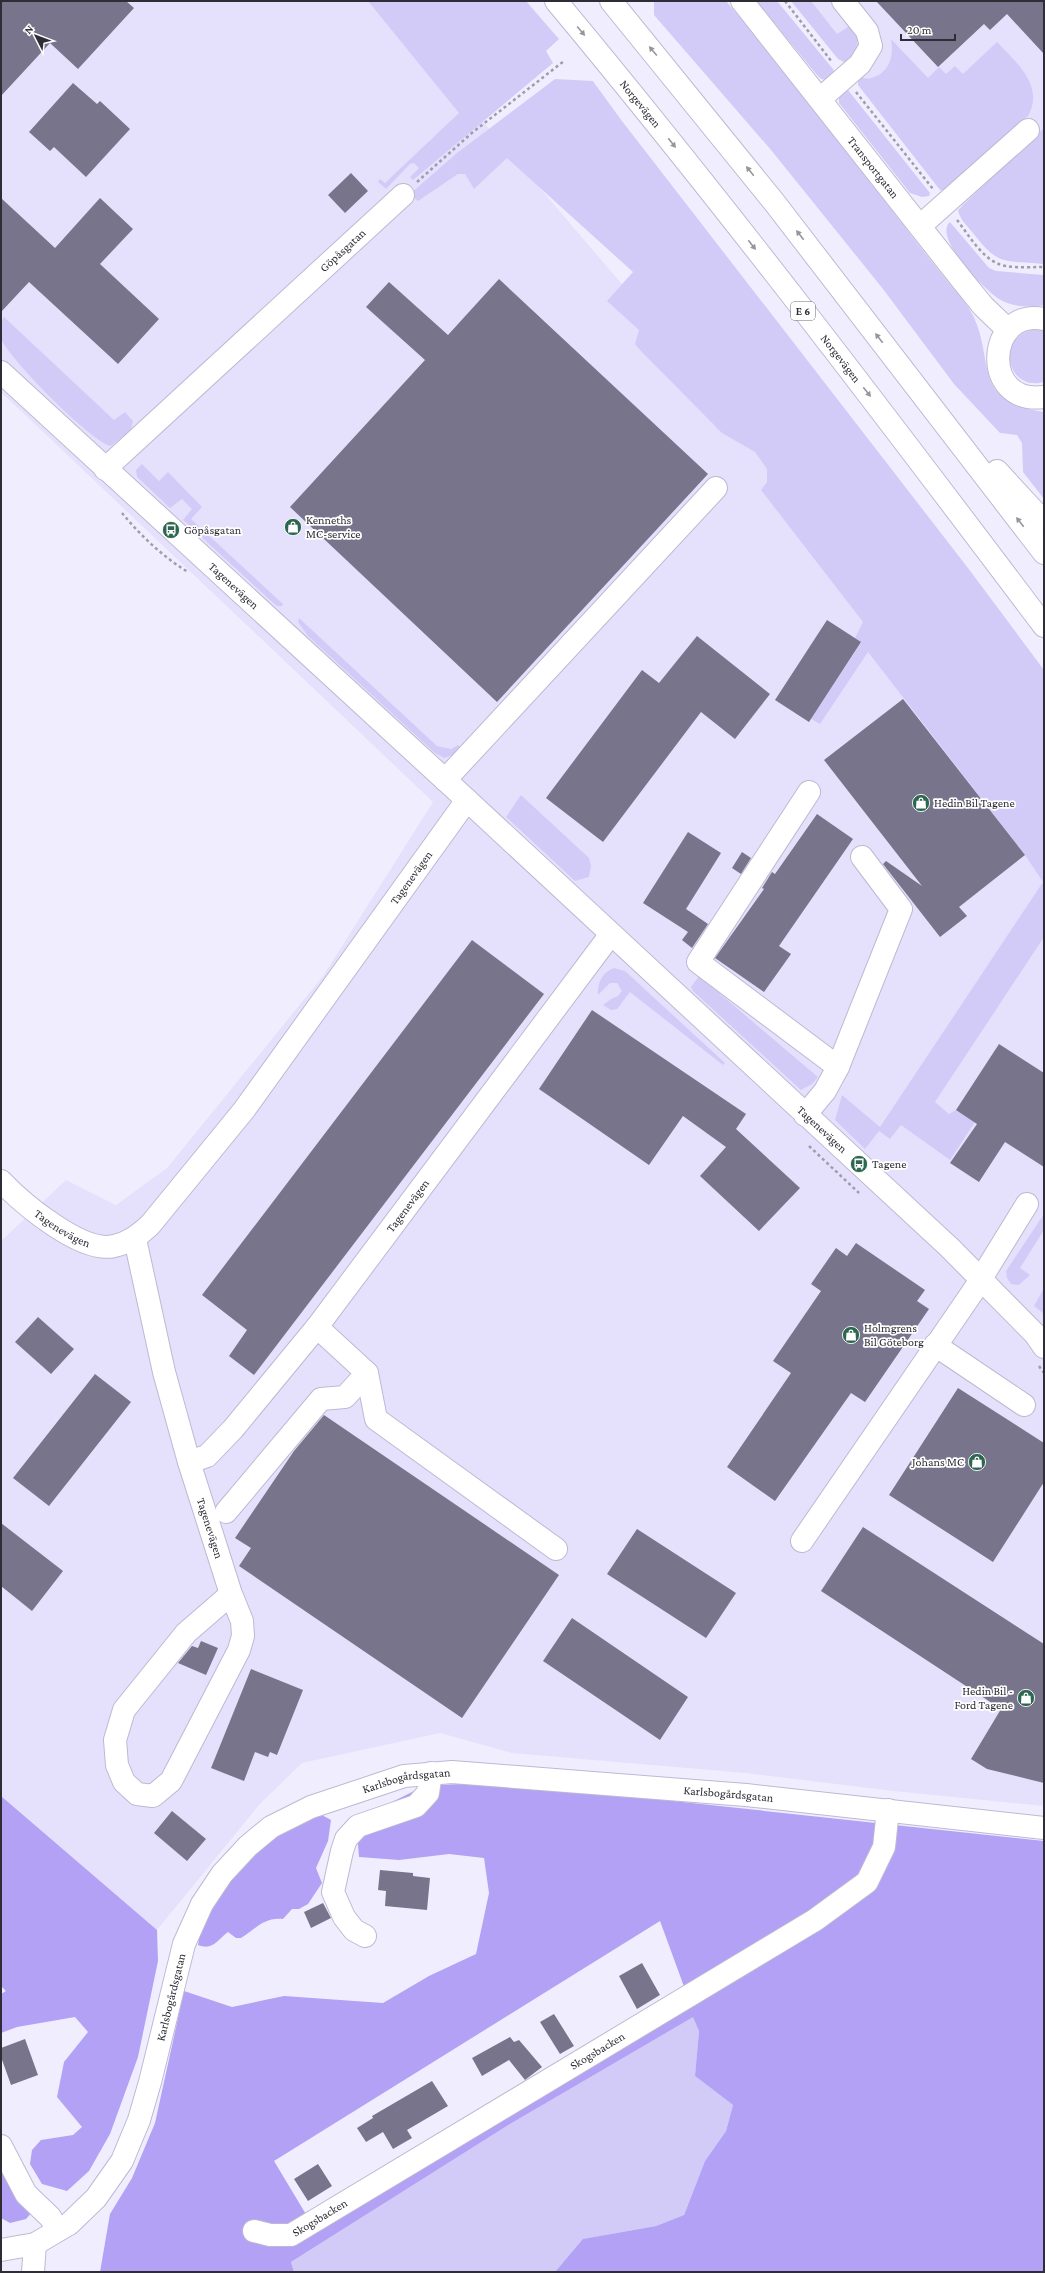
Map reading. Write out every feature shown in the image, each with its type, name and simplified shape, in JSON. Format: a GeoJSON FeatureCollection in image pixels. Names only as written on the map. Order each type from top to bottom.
{"type":"FeatureCollection","features":[{"type":"Feature","properties":{"kind":"main road","name":"Norgevägen"},"geometry":{"type":"LineString","coordinates":[[556,1],[643,105],[865,389],[1044,626]]}},
{"type":"Feature","properties":{"kind":"main road"},"geometry":{"type":"LineString","coordinates":[[611,1],[774,202],[1044,553]]}},
{"type":"Feature","properties":{"kind":"main road","name":"Transportgatan"},"geometry":{"type":"LineString","coordinates":[[742,1],[983,306],[1008,330]]}},
{"type":"Feature","properties":{"kind":"main road"},"geometry":{"type":"LineString","coordinates":[[820,99],[860,64],[870,46],[867,32],[843,1]]}},
{"type":"Feature","properties":{"kind":"main road"},"geometry":{"type":"LineString","coordinates":[[920,226],[1028,130]]}},
{"type":"Feature","properties":{"kind":"main road","name":"Göpåsgatan"},"geometry":{"type":"LineString","coordinates":[[105,469],[403,194]]}},
{"type":"Feature","properties":{"kind":"main road"},"geometry":{"type":"LineString","coordinates":[[1044,319],[1027,318],[1008,330],[1002,338],[997,352],[998,367],[1001,376],[1017,393],[1026,396],[1044,397]]}},
{"type":"Feature","properties":{"kind":"main road"},"geometry":{"type":"LineString","coordinates":[[903,369],[1044,522]]}},
{"type":"Feature","properties":{"kind":"main road","name":"Tagenevägen"},"geometry":{"type":"LineString","coordinates":[[1,372],[467,800],[950,1248],[1035,1334],[1044,1347]]}},
{"type":"Feature","properties":{"kind":"main road"},"geometry":{"type":"LineString","coordinates":[[445,780],[716,488]]}},
{"type":"Feature","properties":{"kind":"main road"},"geometry":{"type":"LineString","coordinates":[[809,792],[698,962],[838,1067]]}},
{"type":"Feature","properties":{"kind":"main road","name":"Tagenevägen"},"geometry":{"type":"LineString","coordinates":[[1,1181],[17,1197],[62,1231],[91,1244],[113,1247],[135,1239],[150,1225],[244,1110],[467,800]]}},
{"type":"Feature","properties":{"kind":"main road"},"geometry":{"type":"LineString","coordinates":[[805,1115],[825,1090],[838,1067],[901,909],[862,856]]}},
{"type":"Feature","properties":{"kind":"main road","name":"Tagenevägen"},"geometry":{"type":"LineString","coordinates":[[189,1462],[207,1456],[233,1429],[317,1327],[611,934]]}},
{"type":"Feature","properties":{"kind":"main road"},"geometry":{"type":"LineString","coordinates":[[802,1541],[981,1279],[1026,1204]]}},
{"type":"Feature","properties":{"kind":"main road","name":"Tagenevägen"},"geometry":{"type":"LineString","coordinates":[[135,1239],[164,1372],[189,1462],[231,1594],[242,1621],[243,1636],[239,1650],[171,1781],[153,1796],[137,1794],[124,1782],[117,1765],[115,1740],[124,1710],[186,1634],[231,1594]]}},
{"type":"Feature","properties":{"kind":"main road"},"geometry":{"type":"LineString","coordinates":[[317,1327],[368,1373],[376,1419],[556,1549]]}},
{"type":"Feature","properties":{"kind":"main road"},"geometry":{"type":"LineString","coordinates":[[935,1345],[1024,1405]]}},
{"type":"Feature","properties":{"kind":"main road"},"geometry":{"type":"LineString","coordinates":[[226,1512],[321,1399],[345,1397],[368,1373]]}},
{"type":"Feature","properties":{"kind":"main road","name":"Karlsbogårdsgatan"},"geometry":{"type":"LineString","coordinates":[[1,2250],[35,2244],[69,2224],[96,2198],[122,2161],[143,2105],[184,1944],[202,1904],[222,1874],[248,1846],[271,1827],[311,1806],[404,1776],[452,1772],[746,1794],[1044,1828]]}},
{"type":"Feature","properties":{"kind":"main road"},"geometry":{"type":"LineString","coordinates":[[365,1936],[354,1930],[344,1916],[333,1892],[346,1839],[358,1826],[416,1806],[428,1794],[431,1773]]}},
{"type":"Feature","properties":{"kind":"main road","name":"Skogsbacken"},"geometry":{"type":"LineString","coordinates":[[254,2231],[270,2235],[291,2235],[816,1920],[867,1882],[884,1846],[888,1810]]}},
{"type":"Feature","properties":{"kind":"main road"},"geometry":{"type":"LineString","coordinates":[[1,2146],[26,2194],[50,2218],[58,2230]]}},
{"type":"Feature","properties":{"kind":"main road"},"geometry":{"type":"LineString","coordinates":[[33,2272],[35,2244]]}},
{"type":"Feature","properties":{"kind":"path"},"geometry":{"type":"LineString","coordinates":[[785,1],[984,254],[993,261],[1005,266],[1044,267]]}},
{"type":"Feature","properties":{"kind":"path"},"geometry":{"type":"LineString","coordinates":[[403,194],[473,132],[564,61]]}},
{"type":"Feature","properties":{"kind":"shaded area"},"geometry":{"type":"Polygon","coordinates":[[[1,1],[380,1],[886,593],[1044,858],[1044,1806],[893,1791],[745,1773],[512,1753],[440,1733],[302,1763],[259,1805],[157,1930],[1,1796],[1,1241],[66,1180],[116,1205],[167,1168],[323,976],[433,802],[1,392],[1,1]]]}},
{"type":"Feature","properties":{"kind":"shaded area"},"geometry":{"type":"Polygon","coordinates":[[[368,1],[526,1],[559,39],[546,51],[553,63],[413,180],[410,177],[419,168],[414,163],[410,164],[386,189],[378,182],[380,179],[385,183],[459,113],[368,1]]]}},
{"type":"Feature","properties":{"kind":"shaded area"},"geometry":{"type":"Polygon","coordinates":[[[654,1],[726,1],[962,299],[970,310],[978,328],[983,345],[985,361],[994,387],[1004,398],[1020,406],[1044,412],[1044,499],[1023,472],[1022,443],[1017,435],[1000,433],[954,384],[883,289],[771,150],[654,15],[654,1]]]}},
{"type":"Feature","properties":{"kind":"shaded area"},"geometry":{"type":"Polygon","coordinates":[[[756,1],[777,1],[833,69],[834,72],[826,80],[821,79],[817,75],[756,1]]]}},
{"type":"Feature","properties":{"kind":"shaded area"},"geometry":{"type":"Polygon","coordinates":[[[791,1],[811,1],[837,34],[851,25],[859,36],[855,54],[846,63],[838,59],[791,1]]]}},
{"type":"Feature","properties":{"kind":"shaded area"},"geometry":{"type":"Polygon","coordinates":[[[793,1],[1044,1],[1044,253],[962,206],[793,1]]]}},
{"type":"Feature","properties":{"kind":"shaded area"},"geometry":{"type":"Polygon","coordinates":[[[891,39],[928,78],[939,67],[946,74],[955,66],[963,74],[997,42],[1020,66],[1031,85],[1033,95],[1032,105],[1028,116],[944,191],[940,190],[858,85],[858,79],[861,77],[874,77],[879,75],[887,67],[890,62],[892,51],[891,39]]]}},
{"type":"Feature","properties":{"kind":"shaded area"},"geometry":{"type":"Polygon","coordinates":[[[555,79],[593,81],[622,121],[968,568],[1044,670],[1044,937],[935,1102],[949,1114],[956,1110],[975,1122],[950,1160],[901,1125],[890,1139],[879,1131],[865,1149],[835,1120],[842,1095],[880,1127],[1043,882],[1025,855],[868,652],[820,724],[811,719],[861,643],[855,638],[863,622],[761,490],[767,482],[767,469],[755,452],[722,433],[635,344],[639,330],[607,301],[633,272],[507,158],[474,189],[465,174],[458,174],[418,201],[410,194],[457,153],[555,79]]]}},
{"type":"Feature","properties":{"kind":"shaded area"},"geometry":{"type":"Polygon","coordinates":[[[845,90],[848,90],[930,193],[929,196],[922,197],[910,193],[839,103],[839,97],[845,90]]]}},
{"type":"Feature","properties":{"kind":"shaded area"},"geometry":{"type":"Polygon","coordinates":[[[1044,128],[1044,264],[1003,260],[989,252],[964,222],[958,210],[1044,128]]]}},
{"type":"Feature","properties":{"kind":"shaded area"},"geometry":{"type":"Polygon","coordinates":[[[950,222],[989,268],[996,271],[1044,275],[1044,305],[1027,307],[1009,304],[992,294],[973,275],[954,251],[948,239],[946,229],[950,222]]]}},
{"type":"Feature","properties":{"kind":"shaded area"},"geometry":{"type":"Polygon","coordinates":[[[4,317],[114,420],[125,412],[133,421],[131,430],[111,446],[101,442],[70,416],[33,380],[6,348],[1,338],[0,330],[4,317]]]}},
{"type":"Feature","properties":{"kind":"shaded area"},"geometry":{"type":"Polygon","coordinates":[[[1037,329],[1044,331],[1044,382],[1031,383],[1021,379],[1014,371],[1010,362],[1010,351],[1015,341],[1023,333],[1037,329]]]}},
{"type":"Feature","properties":{"kind":"shaded area"},"geometry":{"type":"Polygon","coordinates":[[[142,464],[159,481],[168,472],[202,507],[191,519],[283,604],[282,606],[277,606],[271,601],[183,520],[192,509],[182,499],[170,508],[137,477],[136,470],[142,464]]]}},
{"type":"Feature","properties":{"kind":"shaded area"},"geometry":{"type":"Polygon","coordinates":[[[299,618],[437,746],[451,749],[458,745],[461,747],[453,755],[444,758],[435,753],[308,636],[298,622],[299,618]]]}},
{"type":"Feature","properties":{"kind":"shaded area"},"geometry":{"type":"Polygon","coordinates":[[[521,795],[589,858],[591,866],[589,877],[575,881],[506,817],[521,795]]]}},
{"type":"Feature","properties":{"kind":"shaded area"},"geometry":{"type":"Polygon","coordinates":[[[614,968],[625,971],[725,1063],[723,1065],[630,992],[617,1009],[611,1010],[603,1005],[618,996],[622,991],[617,983],[610,983],[598,995],[599,983],[603,975],[614,968]]]}},
{"type":"Feature","properties":{"kind":"shaded area"},"geometry":{"type":"Polygon","coordinates":[[[699,976],[818,1077],[812,1084],[801,1090],[693,991],[691,987],[699,976]]]}},
{"type":"Feature","properties":{"kind":"shaded area"},"geometry":{"type":"Polygon","coordinates":[[[1044,1214],[1044,1230],[1020,1268],[1030,1275],[1019,1285],[1011,1284],[1007,1278],[1006,1271],[1044,1214]]]}},
{"type":"Feature","properties":{"kind":"shaded area"},"geometry":{"type":"Polygon","coordinates":[[[1044,1288],[1044,1314],[1034,1306],[1044,1288]]]}},
{"type":"Feature","properties":{"kind":"shaded area"},"geometry":{"type":"Polygon","coordinates":[[[496,1782],[1044,1841],[1044,2272],[555,2272],[583,2239],[656,2226],[684,2215],[705,2161],[726,2131],[733,2105],[695,2076],[699,2031],[693,2017],[510,2124],[291,2262],[294,2272],[100,2272],[110,2214],[132,2178],[155,2123],[184,1991],[232,2007],[284,1996],[383,2003],[429,1976],[476,1954],[489,1893],[484,1858],[449,1854],[399,1860],[359,1857],[356,1820],[424,1786],[496,1782]],[[660,1921],[274,2161],[307,2216],[686,1992],[660,1921]]]}},
{"type":"Feature","properties":{"kind":"shaded area"},"geometry":{"type":"Polygon","coordinates":[[[1,1796],[157,1930],[158,1961],[138,2057],[110,2134],[89,2171],[67,2191],[42,2184],[30,2164],[32,2150],[41,2140],[73,2135],[82,2127],[57,2097],[64,2062],[88,2032],[75,2017],[17,2027],[1,2033],[1,1994],[6,1991],[1,1986],[1,1796]]]}},
{"type":"Feature","properties":{"kind":"shaded area"},"geometry":{"type":"Polygon","coordinates":[[[320,1814],[331,1820],[328,1841],[316,1868],[322,1883],[308,1904],[299,1909],[292,1909],[283,1919],[266,1921],[241,1938],[236,1938],[228,1932],[211,1946],[207,1947],[198,1945],[202,1923],[214,1899],[260,1842],[320,1814]]]}},
{"type":"Feature","properties":{"kind":"shaded area"},"geometry":{"type":"Polygon","coordinates":[[[693,2016],[699,2031],[695,2076],[733,2105],[726,2131],[705,2161],[684,2215],[656,2226],[584,2239],[555,2272],[294,2272],[291,2262],[510,2124],[693,2016]]]}},
{"type":"Feature","properties":{"kind":"shaded area"},"geometry":{"type":"Polygon","coordinates":[[[1,2165],[33,2211],[26,2219],[10,2223],[1,2218],[1,2165]]]}},
{"type":"Feature","properties":{"kind":"building"},"geometry":{"type":"Polygon","coordinates":[[[1,1],[126,1],[134,8],[78,69],[50,43],[1,96],[1,1]]]}},
{"type":"Feature","properties":{"kind":"building"},"geometry":{"type":"Polygon","coordinates":[[[876,1],[1044,1],[1044,54],[1007,14],[990,30],[984,24],[938,67],[876,1]]]}},
{"type":"Feature","properties":{"kind":"building"},"geometry":{"type":"Polygon","coordinates":[[[73,83],[97,104],[100,101],[130,129],[86,177],[54,147],[50,151],[29,132],[73,83]]]}},
{"type":"Feature","properties":{"kind":"building"},"geometry":{"type":"Polygon","coordinates":[[[351,173],[368,191],[345,213],[328,195],[351,173]]]}},
{"type":"Feature","properties":{"kind":"building"},"geometry":{"type":"Polygon","coordinates":[[[1,198],[55,248],[100,198],[133,229],[100,264],[159,319],[118,364],[29,282],[1,312],[1,198]]]}},
{"type":"Feature","properties":{"kind":"building"},"geometry":{"type":"Polygon","coordinates":[[[499,279],[708,474],[497,702],[290,507],[425,360],[366,307],[389,282],[448,335],[499,279]]]}},
{"type":"Feature","properties":{"kind":"building"},"geometry":{"type":"Polygon","coordinates":[[[827,620],[861,642],[809,722],[775,700],[827,620]]]}},
{"type":"Feature","properties":{"kind":"building"},"geometry":{"type":"Polygon","coordinates":[[[697,636],[770,694],[735,739],[701,712],[603,842],[546,798],[642,670],[659,683],[697,636]]]}},
{"type":"Feature","properties":{"kind":"building","name":"Hedin Bil Tagene"},"geometry":{"type":"Polygon","coordinates":[[[903,699],[1025,855],[959,907],[967,916],[940,937],[883,864],[886,861],[922,886],[824,760],[903,699]]]}},
{"type":"Feature","properties":{"kind":"building"},"geometry":{"type":"Polygon","coordinates":[[[817,814],[853,839],[779,946],[791,954],[764,992],[715,958],[764,889],[762,888],[772,872],[775,874],[817,814]]]}},
{"type":"Feature","properties":{"kind":"building"},"geometry":{"type":"Polygon","coordinates":[[[688,832],[721,853],[686,909],[708,924],[692,948],[682,940],[688,932],[643,903],[688,832]]]}},
{"type":"Feature","properties":{"kind":"building"},"geometry":{"type":"Polygon","coordinates":[[[742,852],[751,858],[741,874],[732,868],[742,852]]]}},
{"type":"Feature","properties":{"kind":"building"},"geometry":{"type":"Polygon","coordinates":[[[472,940],[544,994],[254,1375],[229,1356],[247,1330],[202,1295],[472,940]]]}},
{"type":"Feature","properties":{"kind":"building"},"geometry":{"type":"Polygon","coordinates":[[[592,1010],[746,1114],[736,1129],[800,1188],[759,1231],[700,1176],[726,1147],[683,1116],[649,1165],[539,1089],[592,1010]]]}},
{"type":"Feature","properties":{"kind":"building"},"geometry":{"type":"Polygon","coordinates":[[[999,1044],[1044,1073],[1044,1167],[1005,1142],[979,1182],[950,1163],[977,1124],[956,1110],[999,1044]]]}},
{"type":"Feature","properties":{"kind":"building","name":"Holmgrens Bil Göteborg"},"geometry":{"type":"Polygon","coordinates":[[[856,1243],[925,1290],[917,1301],[929,1309],[865,1402],[851,1393],[775,1501],[727,1467],[791,1373],[773,1361],[821,1291],[811,1284],[836,1248],[847,1256],[856,1243]]]}},
{"type":"Feature","properties":{"kind":"building"},"geometry":{"type":"Polygon","coordinates":[[[38,1317],[74,1349],[51,1374],[15,1342],[38,1317]]]}},
{"type":"Feature","properties":{"kind":"building"},"geometry":{"type":"Polygon","coordinates":[[[95,1374],[131,1402],[49,1506],[13,1478],[95,1374]]]}},
{"type":"Feature","properties":{"kind":"building","name":"Johans MC"},"geometry":{"type":"Polygon","coordinates":[[[958,1388],[1044,1443],[1044,1482],[993,1562],[889,1495],[958,1388]]]}},
{"type":"Feature","properties":{"kind":"building"},"geometry":{"type":"Polygon","coordinates":[[[324,1415],[559,1575],[462,1718],[239,1566],[251,1548],[235,1538],[294,1451],[324,1415]]]}},
{"type":"Feature","properties":{"kind":"building"},"geometry":{"type":"Polygon","coordinates":[[[1,1523],[63,1571],[32,1611],[1,1586],[1,1523]]]}},
{"type":"Feature","properties":{"kind":"building"},"geometry":{"type":"Polygon","coordinates":[[[863,1527],[1044,1644],[1044,1783],[987,1769],[971,1759],[1001,1709],[821,1591],[863,1527]]]}},
{"type":"Feature","properties":{"kind":"building"},"geometry":{"type":"Polygon","coordinates":[[[637,1529],[736,1593],[706,1638],[607,1574],[637,1529]]]}},
{"type":"Feature","properties":{"kind":"building"},"geometry":{"type":"Polygon","coordinates":[[[572,1618],[688,1697],[660,1740],[543,1661],[572,1618]]]}},
{"type":"Feature","properties":{"kind":"building"},"geometry":{"type":"Polygon","coordinates":[[[201,1641],[218,1648],[206,1675],[178,1663],[192,1646],[198,1648],[201,1641]]]}},
{"type":"Feature","properties":{"kind":"building"},"geometry":{"type":"Polygon","coordinates":[[[251,1669],[303,1690],[277,1755],[270,1752],[268,1757],[255,1752],[244,1781],[211,1768],[251,1669]]]}},
{"type":"Feature","properties":{"kind":"building"},"geometry":{"type":"Polygon","coordinates":[[[172,1811],[206,1839],[187,1861],[154,1833],[172,1811]]]}},
{"type":"Feature","properties":{"kind":"building"},"geometry":{"type":"Polygon","coordinates":[[[380,1870],[413,1873],[413,1876],[430,1878],[427,1910],[385,1906],[386,1891],[378,1890],[380,1870]]]}},
{"type":"Feature","properties":{"kind":"building"},"geometry":{"type":"Polygon","coordinates":[[[323,1903],[331,1918],[311,1928],[304,1912],[323,1903]]]}},
{"type":"Feature","properties":{"kind":"building"},"geometry":{"type":"Polygon","coordinates":[[[642,1963],[660,1995],[637,2009],[619,1976],[642,1963]]]}},
{"type":"Feature","properties":{"kind":"building"},"geometry":{"type":"Polygon","coordinates":[[[554,2014],[574,2046],[560,2054],[540,2022],[554,2014]]]}},
{"type":"Feature","properties":{"kind":"building"},"geometry":{"type":"Polygon","coordinates":[[[510,2037],[514,2042],[519,2040],[542,2067],[525,2080],[509,2060],[482,2076],[472,2058],[510,2037]]]}},
{"type":"Feature","properties":{"kind":"building"},"geometry":{"type":"Polygon","coordinates":[[[25,2039],[38,2075],[11,2085],[1,2057],[1,2048],[25,2039]]]}},
{"type":"Feature","properties":{"kind":"building"},"geometry":{"type":"Polygon","coordinates":[[[432,2081],[448,2106],[407,2130],[412,2138],[393,2149],[383,2132],[366,2142],[357,2128],[373,2118],[372,2116],[432,2081]]]}},
{"type":"Feature","properties":{"kind":"building"},"geometry":{"type":"Polygon","coordinates":[[[318,2164],[332,2186],[308,2201],[294,2179],[318,2164]]]}},
{"type":"Feature","properties":{"kind":"place","name":"Kenneths MC-service"},"geometry":{"type":"Point","coordinates":[293,527]}},
{"type":"Feature","properties":{"kind":"place","name":"Göpåsgatan"},"geometry":{"type":"Point","coordinates":[171,530]}},
{"type":"Feature","properties":{"kind":"place","name":"Hedin Bil Tagene"},"geometry":{"type":"Point","coordinates":[921,803]}},
{"type":"Feature","properties":{"kind":"place","name":"Tagene"},"geometry":{"type":"Point","coordinates":[859,1164]}},
{"type":"Feature","properties":{"kind":"place","name":"Holmgrens Bil Göteborg"},"geometry":{"type":"Point","coordinates":[851,1335]}},
{"type":"Feature","properties":{"kind":"place","name":"Johans MC"},"geometry":{"type":"Point","coordinates":[977,1462]}},
{"type":"Feature","properties":{"kind":"place","name":"Hedin Bil - Ford Tagene"},"geometry":{"type":"Point","coordinates":[1026,1698]}}]}
